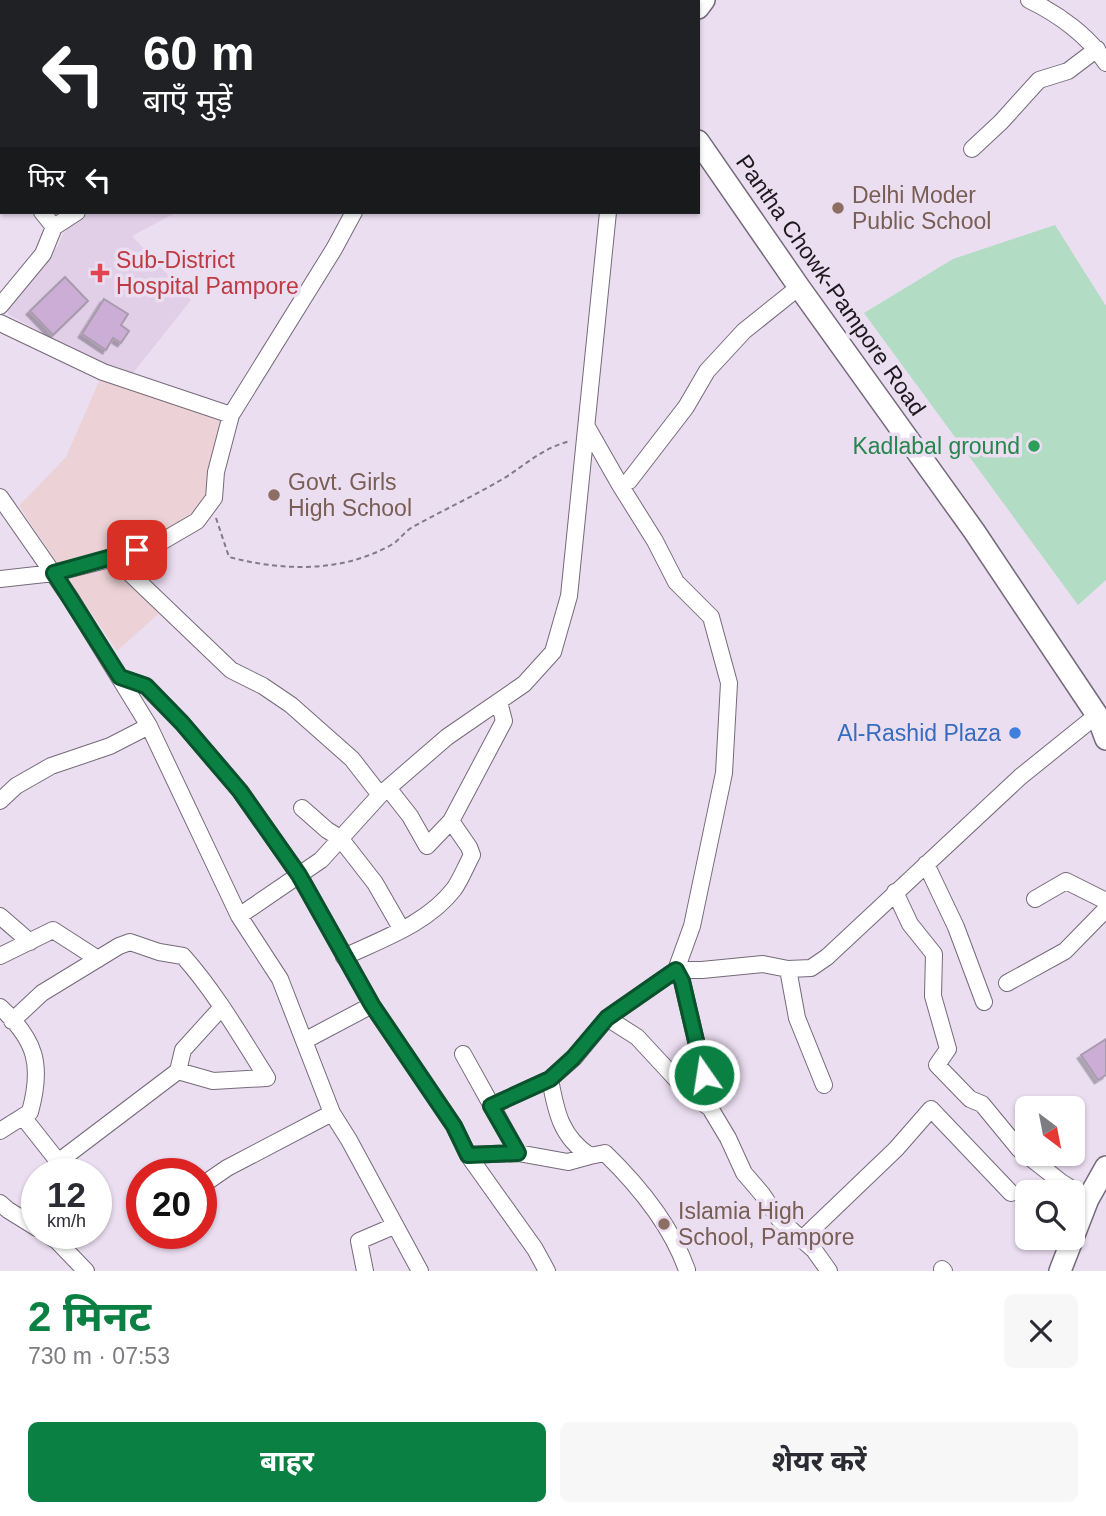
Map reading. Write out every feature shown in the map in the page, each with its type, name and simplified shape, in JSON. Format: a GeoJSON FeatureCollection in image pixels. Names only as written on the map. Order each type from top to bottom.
{"type":"FeatureCollection","features":[{"type":"Feature","properties":{"kind":"main road","name":"Pantha Chowk-Pampore Road"},"geometry":{"type":"LineString","coordinates":[[700,144],[974,531],[1097,715],[1106,739]]}},
{"type":"Feature","properties":{"kind":"main road"},"geometry":{"type":"LineString","coordinates":[[1060,1271],[1096,1196],[1106,1167]]}},
{"type":"Feature","properties":{"kind":"street"},"geometry":{"type":"LineString","coordinates":[[972,149],[1039,80],[1103,57],[1076,30],[1029,0]]}},
{"type":"Feature","properties":{"kind":"street"},"geometry":{"type":"LineString","coordinates":[[44,214],[54,227]]}},
{"type":"Feature","properties":{"kind":"street"},"geometry":{"type":"LineString","coordinates":[[0,306],[43,254],[54,227],[74,214]]}},
{"type":"Feature","properties":{"kind":"street"},"geometry":{"type":"LineString","coordinates":[[0,579],[54,573],[114,558],[161,542],[197,521],[214,498],[216,472],[231,415],[353,214]]}},
{"type":"Feature","properties":{"kind":"street"},"geometry":{"type":"LineString","coordinates":[[239,916],[321,860],[384,791],[447,737],[524,684],[553,652],[569,596],[608,214]]}},
{"type":"Feature","properties":{"kind":"street"},"geometry":{"type":"LineString","coordinates":[[620,485],[629,481],[686,407],[707,371],[744,331],[800,288]]}},
{"type":"Feature","properties":{"kind":"street"},"geometry":{"type":"LineString","coordinates":[[0,323],[103,372],[231,415]]}},
{"type":"Feature","properties":{"kind":"street"},"geometry":{"type":"LineString","coordinates":[[586,433],[656,541],[676,582],[711,617],[729,683],[724,772],[692,926],[676,970],[682,981],[704,1075]]}},
{"type":"Feature","properties":{"kind":"street"},"geometry":{"type":"LineString","coordinates":[[0,497],[54,573],[149,726],[239,916],[281,979],[332,1113],[419,1271]]}},
{"type":"Feature","properties":{"kind":"street"},"geometry":{"type":"LineString","coordinates":[[114,558],[231,670],[263,686],[291,705],[352,759],[410,816],[427,846],[451,821],[504,721],[499,702]]}},
{"type":"Feature","properties":{"kind":"street"},"geometry":{"type":"LineString","coordinates":[[120,677],[146,686],[182,723],[240,791],[299,875],[372,1005],[454,1126],[468,1155],[535,1249],[547,1271]]}},
{"type":"Feature","properties":{"kind":"street"},"geometry":{"type":"LineString","coordinates":[[491,1106],[550,1079],[573,1058],[607,1018],[676,970],[763,964],[788,969],[811,968],[827,957],[1020,777],[1097,715]]}},
{"type":"Feature","properties":{"kind":"street"},"geometry":{"type":"LineString","coordinates":[[0,801],[16,786],[51,766],[110,746],[149,726]]}},
{"type":"Feature","properties":{"kind":"street"},"geometry":{"type":"LineString","coordinates":[[302,808],[340,838],[375,883],[402,930]]}},
{"type":"Feature","properties":{"kind":"street"},"geometry":{"type":"LineString","coordinates":[[344,957],[402,930],[434,910],[455,888],[472,855],[451,821]]}},
{"type":"Feature","properties":{"kind":"street"},"geometry":{"type":"LineString","coordinates":[[926,864],[956,927],[984,1002]]}},
{"type":"Feature","properties":{"kind":"street"},"geometry":{"type":"LineString","coordinates":[[1035,899],[1066,881],[1106,901]]}},
{"type":"Feature","properties":{"kind":"street"},"geometry":{"type":"LineString","coordinates":[[895,892],[910,924],[934,954],[933,996],[948,1049],[937,1065],[971,1099],[982,1104],[1019,1149],[1061,1182],[1096,1196]]}},
{"type":"Feature","properties":{"kind":"street"},"geometry":{"type":"LineString","coordinates":[[1007,984],[1065,950],[1106,909]]}},
{"type":"Feature","properties":{"kind":"street"},"geometry":{"type":"LineString","coordinates":[[0,916],[30,942]]}},
{"type":"Feature","properties":{"kind":"street"},"geometry":{"type":"LineString","coordinates":[[0,956],[53,930],[98,959]]}},
{"type":"Feature","properties":{"kind":"street"},"geometry":{"type":"LineString","coordinates":[[12,1021],[42,993],[119,946],[130,942],[159,953],[183,956],[201,976],[267,1078],[213,1081],[178,1070]]}},
{"type":"Feature","properties":{"kind":"street"},"geometry":{"type":"LineString","coordinates":[[788,969],[797,1018],[824,1085]]}},
{"type":"Feature","properties":{"kind":"street"},"geometry":{"type":"LineString","coordinates":[[304,1041],[372,1005]]}},
{"type":"Feature","properties":{"kind":"street"},"geometry":{"type":"LineString","coordinates":[[0,1007],[24,1033],[34,1051],[37,1076],[30,1112],[0,1131]]}},
{"type":"Feature","properties":{"kind":"street"},"geometry":{"type":"LineString","coordinates":[[75,1158],[178,1070],[183,1050],[222,1007]]}},
{"type":"Feature","properties":{"kind":"street"},"geometry":{"type":"LineString","coordinates":[[607,1018],[637,1037],[687,1091],[710,1108],[744,1173],[779,1219],[814,1250],[829,1271]]}},
{"type":"Feature","properties":{"kind":"street"},"geometry":{"type":"LineString","coordinates":[[463,1054],[518,1153]]}},
{"type":"Feature","properties":{"kind":"street"},"geometry":{"type":"LineString","coordinates":[[550,1079],[562,1126],[576,1146],[590,1156]]}},
{"type":"Feature","properties":{"kind":"street"},"geometry":{"type":"LineString","coordinates":[[801,1240],[896,1149],[931,1109],[1011,1193]]}},
{"type":"Feature","properties":{"kind":"street"},"geometry":{"type":"LineString","coordinates":[[217,1174],[332,1113]]}},
{"type":"Feature","properties":{"kind":"street"},"geometry":{"type":"LineString","coordinates":[[23,1117],[55,1158]]}},
{"type":"Feature","properties":{"kind":"street"},"geometry":{"type":"LineString","coordinates":[[468,1155],[518,1153],[568,1162],[605,1153],[639,1189],[678,1246],[689,1271]]}},
{"type":"Feature","properties":{"kind":"street"},"geometry":{"type":"LineString","coordinates":[[0,1203],[21,1217]]}},
{"type":"Feature","properties":{"kind":"street"},"geometry":{"type":"LineString","coordinates":[[365,1271],[359,1241],[394,1226]]}},
{"type":"Feature","properties":{"kind":"street"},"geometry":{"type":"LineString","coordinates":[[65,1249],[86,1271]]}},
{"type":"Feature","properties":{"kind":"path"},"geometry":{"type":"LineString","coordinates":[[214,498],[213,506],[229,557],[256,564],[323,567],[353,560],[393,545],[408,530],[502,480],[552,445],[586,433]]}},
{"type":"Feature","properties":{"kind":"shaded area","name":"Sub-District Hospital Pampore"},"geometry":{"type":"Polygon","coordinates":[[[88,214],[173,214],[132,236],[191,300],[129,378],[95,363],[8,314],[6,305],[58,246],[63,234],[72,224],[88,214]]]}},
{"type":"Feature","properties":{"kind":"shaded area"},"geometry":{"type":"Polygon","coordinates":[[[103,372],[231,415],[216,472],[197,521],[114,558],[166,607],[117,651],[19,506],[66,457],[103,372]]]}},
{"type":"Feature","properties":{"kind":"green space","name":"Kadlabal ground"},"geometry":{"type":"Polygon","coordinates":[[[1055,225],[1106,306],[1106,580],[1078,605],[864,313],[953,259],[1055,225]]]}},
{"type":"Feature","properties":{"kind":"building"},"geometry":{"type":"Polygon","coordinates":[[[65,277],[88,301],[53,335],[30,311],[65,277]]]}},
{"type":"Feature","properties":{"kind":"building"},"geometry":{"type":"Polygon","coordinates":[[[104,299],[128,314],[121,325],[129,331],[121,343],[113,338],[106,350],[82,334],[104,299]]]}},
{"type":"Feature","properties":{"kind":"building"},"geometry":{"type":"Polygon","coordinates":[[[1106,1039],[1106,1075],[1098,1080],[1081,1055],[1106,1039]]]}},
{"type":"Feature","properties":{"kind":"place","name":"Delhi Moder Public School"},"geometry":{"type":"Point","coordinates":[838,208]}},
{"type":"Feature","properties":{"kind":"place","name":"Sub-District Hospital Pampore"},"geometry":{"type":"Point","coordinates":[100,273]}},
{"type":"Feature","properties":{"kind":"place","name":"Kadlabal ground"},"geometry":{"type":"Point","coordinates":[1034,446]}},
{"type":"Feature","properties":{"kind":"place","name":"Govt. Girls High School"},"geometry":{"type":"Point","coordinates":[274,495]}},
{"type":"Feature","properties":{"kind":"place","name":"Al-Rashid Plaza"},"geometry":{"type":"Point","coordinates":[1015,733]}},
{"type":"Feature","properties":{"kind":"place","name":"Islamia High School, Pampore"},"geometry":{"type":"Point","coordinates":[664,1224]}},
{"type":"Feature","properties":{"kind":"route"},"geometry":{"type":"LineString","coordinates":[[137,550],[54,573],[120,677],[146,686],[182,723],[240,791],[299,875],[372,1005],[454,1126],[468,1155],[518,1153],[491,1106],[550,1079],[573,1058],[607,1018],[676,970],[682,981],[704,1075]]}}]}
